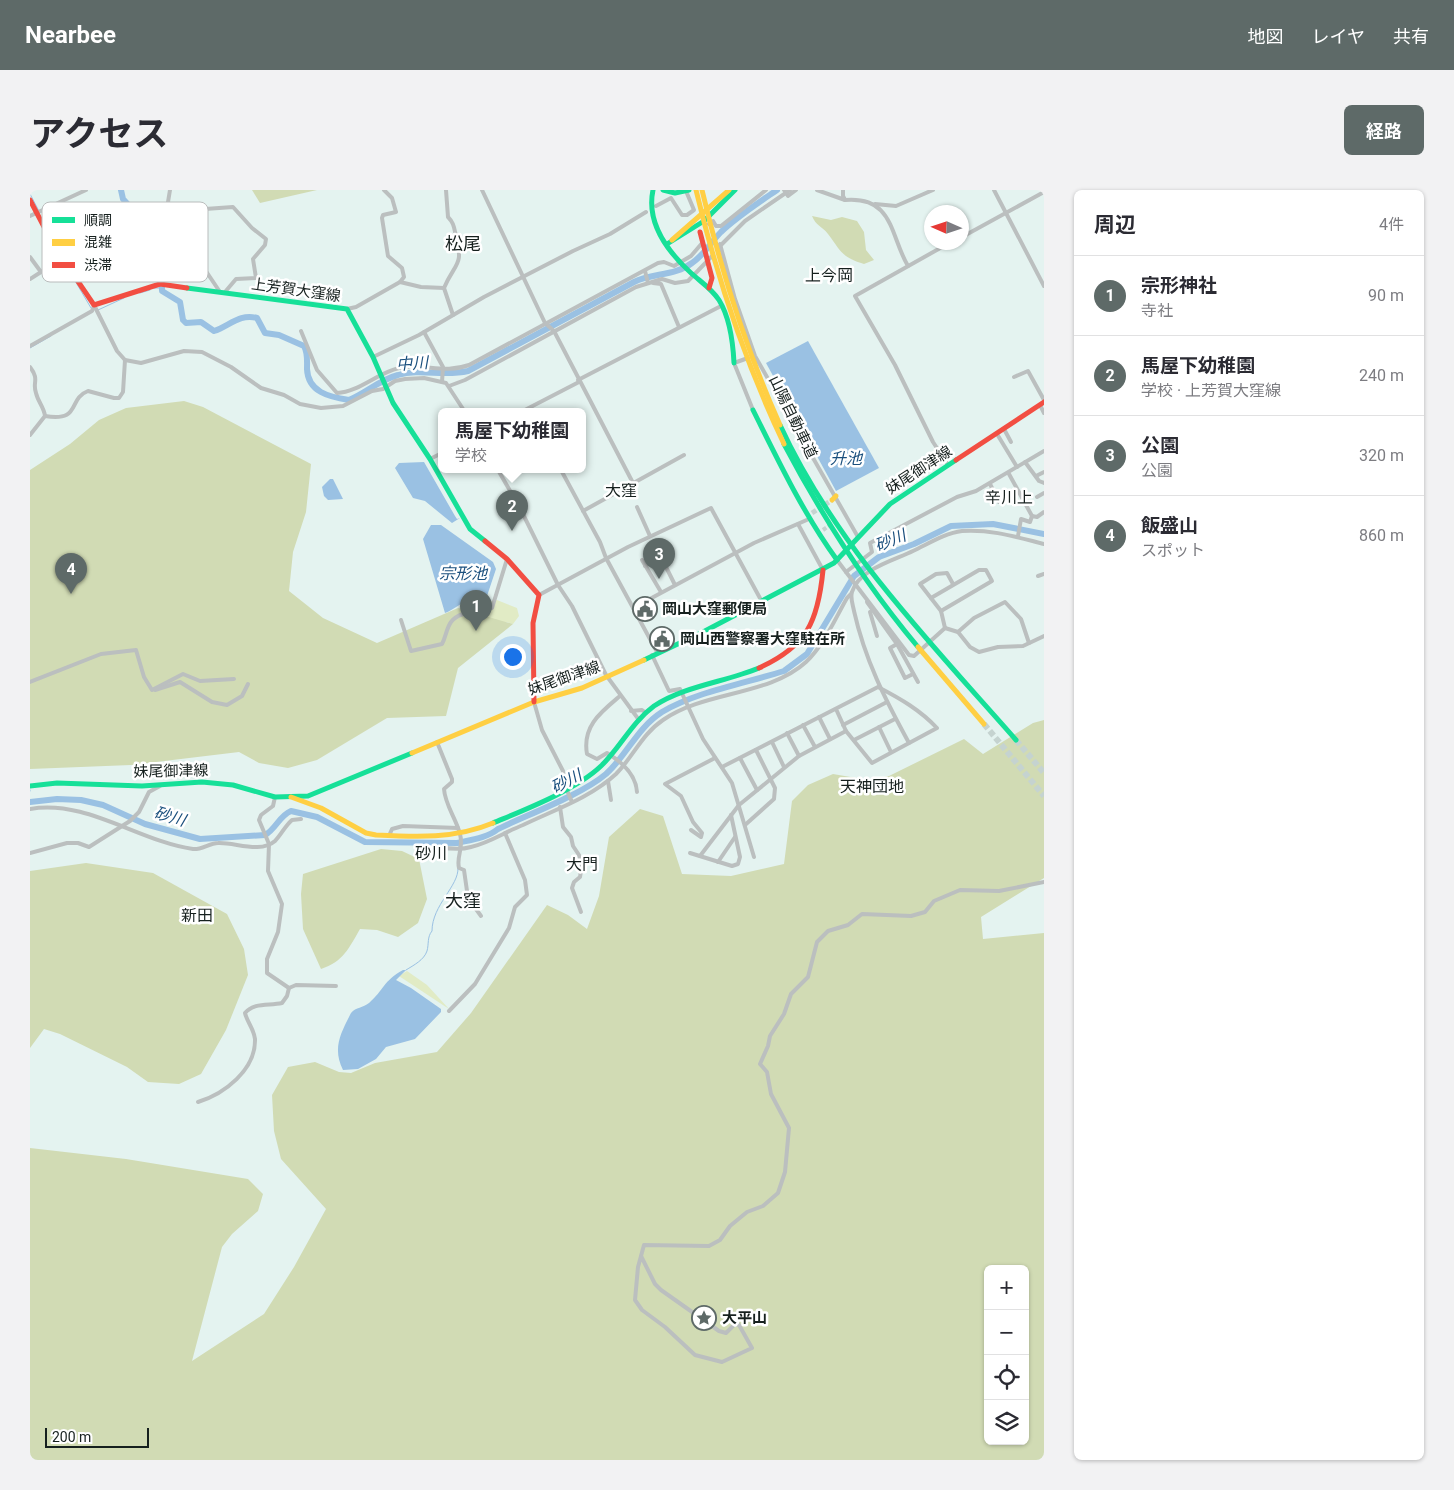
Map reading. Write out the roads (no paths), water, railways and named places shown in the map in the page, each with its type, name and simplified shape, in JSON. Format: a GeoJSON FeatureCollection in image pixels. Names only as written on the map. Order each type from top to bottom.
{"type":"FeatureCollection","features":[{"type":"Feature","properties":{"kind":"main road"},"geometry":{"type":"LineString","coordinates":[[653,190],[652,212],[667,244],[681,263],[709,288],[721,306],[732,340],[734,363]]}},
{"type":"Feature","properties":{"kind":"main road"},"geometry":{"type":"LineString","coordinates":[[663,190],[675,193],[687,191]]}},
{"type":"Feature","properties":{"kind":"main road","name":"山陽自動車道"},"geometry":{"type":"LineString","coordinates":[[695,190],[722,291],[788,453],[843,546],[867,582],[906,632],[984,724]]}},
{"type":"Feature","properties":{"kind":"main road","name":"山陽自動車道"},"geometry":{"type":"LineString","coordinates":[[702,190],[728,289],[751,365],[794,451],[822,501],[874,575],[1016,740]]}},
{"type":"Feature","properties":{"kind":"main road"},"geometry":{"type":"LineString","coordinates":[[667,244],[729,190]]}},
{"type":"Feature","properties":{"kind":"main road"},"geometry":{"type":"LineString","coordinates":[[667,244],[695,227],[718,208],[735,190]]}},
{"type":"Feature","properties":{"kind":"main road"},"geometry":{"type":"LineString","coordinates":[[30,200],[42,223]]}},
{"type":"Feature","properties":{"kind":"main road"},"geometry":{"type":"LineString","coordinates":[[700,232],[712,278],[709,288]]}},
{"type":"Feature","properties":{"kind":"main road"},"geometry":{"type":"LineString","coordinates":[[77,282],[96,309]]}},
{"type":"Feature","properties":{"kind":"main road","name":"上芳賀大窪線"},"geometry":{"type":"LineString","coordinates":[[96,309],[162,284],[347,310],[373,357],[398,413],[438,473]]}},
{"type":"Feature","properties":{"kind":"main road","name":"妹尾御津線"},"geometry":{"type":"LineString","coordinates":[[30,786],[57,783],[219,783],[275,797],[308,796],[534,702],[582,688],[703,632],[761,600],[823,570],[837,560],[882,510],[1043,402]]}},
{"type":"Feature","properties":{"kind":"main road"},"geometry":{"type":"LineString","coordinates":[[753,410],[809,516],[821,532],[837,560]]}},
{"type":"Feature","properties":{"kind":"main road","name":"上芳賀大窪線"},"geometry":{"type":"LineString","coordinates":[[438,473],[474,535],[507,559],[539,595]]}},
{"type":"Feature","properties":{"kind":"main road"},"geometry":{"type":"LineString","coordinates":[[291,797],[321,808],[366,833],[390,836],[460,835],[481,828],[566,790],[592,773],[612,756],[639,720],[662,702],[771,664],[783,659],[798,648],[814,620],[823,587],[823,570]]}},
{"type":"Feature","properties":{"kind":"main road"},"geometry":{"type":"LineString","coordinates":[[534,702],[533,623],[539,595]]}},
{"type":"Feature","properties":{"kind":"street"},"geometry":{"type":"LineString","coordinates":[[60,202],[86,190]]}},
{"type":"Feature","properties":{"kind":"street"},"geometry":{"type":"LineString","coordinates":[[347,310],[356,308],[400,282],[404,275],[402,268],[390,258],[386,248],[382,216],[396,212],[392,198],[384,190]]}},
{"type":"Feature","properties":{"kind":"street"},"geometry":{"type":"LineString","coordinates":[[446,190],[448,217],[452,221],[460,251],[458,266],[448,278],[444,288],[453,315]]}},
{"type":"Feature","properties":{"kind":"street"},"geometry":{"type":"LineString","coordinates":[[482,190],[545,323],[554,331],[633,483]]}},
{"type":"Feature","properties":{"kind":"street"},"geometry":{"type":"LineString","coordinates":[[700,232],[713,221],[716,226],[721,226],[766,190]]}},
{"type":"Feature","properties":{"kind":"street"},"geometry":{"type":"LineString","coordinates":[[449,386],[465,380],[636,287],[665,279],[675,283],[684,282],[745,221],[786,191],[788,196],[796,190]]}},
{"type":"Feature","properties":{"kind":"street"},"geometry":{"type":"LineString","coordinates":[[817,190],[846,200],[859,199],[875,204],[896,206],[933,190]]}},
{"type":"Feature","properties":{"kind":"street"},"geometry":{"type":"LineString","coordinates":[[844,190],[842,196],[846,200]]}},
{"type":"Feature","properties":{"kind":"street"},"geometry":{"type":"LineString","coordinates":[[994,190],[1044,286]]}},
{"type":"Feature","properties":{"kind":"street"},"geometry":{"type":"LineString","coordinates":[[656,206],[671,198],[682,215],[687,215],[694,210],[687,191]]}},
{"type":"Feature","properties":{"kind":"street"},"geometry":{"type":"LineString","coordinates":[[969,233],[1044,192]]}},
{"type":"Feature","properties":{"kind":"street"},"geometry":{"type":"LineString","coordinates":[[875,204],[894,228],[902,256],[908,266]]}},
{"type":"Feature","properties":{"kind":"street"},"geometry":{"type":"LineString","coordinates":[[208,209],[233,207],[252,228],[266,239],[265,245],[253,259],[256,278],[236,279],[222,292],[208,272]]}},
{"type":"Feature","properties":{"kind":"street"},"geometry":{"type":"LineString","coordinates":[[30,216],[42,211]]}},
{"type":"Feature","properties":{"kind":"street"},"geometry":{"type":"LineString","coordinates":[[373,357],[424,332],[573,251],[610,234],[646,212]]}},
{"type":"Feature","properties":{"kind":"street"},"geometry":{"type":"LineString","coordinates":[[301,331],[317,370],[334,392],[349,390],[381,375],[409,366],[443,371],[457,370],[661,262],[671,266],[681,263],[691,256],[703,243]]}},
{"type":"Feature","properties":{"kind":"street"},"geometry":{"type":"LineString","coordinates":[[720,244],[735,299],[755,356],[843,515],[858,537]]}},
{"type":"Feature","properties":{"kind":"street"},"geometry":{"type":"LineString","coordinates":[[937,250],[855,296],[895,365],[933,442],[948,466]]}},
{"type":"Feature","properties":{"kind":"street"},"geometry":{"type":"LineString","coordinates":[[30,256],[41,272],[30,279]]}},
{"type":"Feature","properties":{"kind":"street"},"geometry":{"type":"LineString","coordinates":[[645,271],[648,283]]}},
{"type":"Feature","properties":{"kind":"street"},"geometry":{"type":"LineString","coordinates":[[400,282],[421,287],[444,288]]}},
{"type":"Feature","properties":{"kind":"street"},"geometry":{"type":"LineString","coordinates":[[648,283],[661,284],[679,327]]}},
{"type":"Feature","properties":{"kind":"street"},"geometry":{"type":"LineString","coordinates":[[533,408],[579,381],[721,306]]}},
{"type":"Feature","properties":{"kind":"street"},"geometry":{"type":"LineString","coordinates":[[30,346],[96,309],[117,351],[125,360],[141,363],[184,351],[202,352],[231,367],[261,388],[284,395],[300,404],[321,408],[343,406],[372,391],[400,380],[418,377],[442,381],[449,386],[463,408]]}},
{"type":"Feature","properties":{"kind":"street"},"geometry":{"type":"LineString","coordinates":[[424,332],[443,371],[442,381]]}},
{"type":"Feature","properties":{"kind":"street"},"geometry":{"type":"LineString","coordinates":[[753,410],[734,363],[755,356]]}},
{"type":"Feature","properties":{"kind":"street"},"geometry":{"type":"LineString","coordinates":[[45,416],[59,417],[67,415],[74,409],[83,394],[88,391],[119,398],[123,392],[125,360]]}},
{"type":"Feature","properties":{"kind":"street"},"geometry":{"type":"LineString","coordinates":[[30,367],[36,376],[35,393],[43,406],[45,416],[30,435]]}},
{"type":"Feature","properties":{"kind":"street"},"geometry":{"type":"LineString","coordinates":[[1014,376],[1028,371],[1043,402],[1044,413]]}},
{"type":"Feature","properties":{"kind":"street"},"geometry":{"type":"LineString","coordinates":[[1004,429],[1011,442]]}},
{"type":"Feature","properties":{"kind":"street"},"geometry":{"type":"LineString","coordinates":[[996,434],[1017,466]]}},
{"type":"Feature","properties":{"kind":"street"},"geometry":{"type":"LineString","coordinates":[[847,573],[872,552],[870,543],[957,497],[976,491],[1009,474],[1017,466],[1044,450]]}},
{"type":"Feature","properties":{"kind":"street"},"geometry":{"type":"LineString","coordinates":[[430,459],[438,455]]}},
{"type":"Feature","properties":{"kind":"street"},"geometry":{"type":"LineString","coordinates":[[583,511],[684,455]]}},
{"type":"Feature","properties":{"kind":"street"},"geometry":{"type":"LineString","coordinates":[[1025,462],[1039,481],[1044,483]]}},
{"type":"Feature","properties":{"kind":"street"},"geometry":{"type":"LineString","coordinates":[[1036,476],[1044,472]]}},
{"type":"Feature","properties":{"kind":"street"},"geometry":{"type":"LineString","coordinates":[[500,473],[520,508],[558,585],[572,606],[607,677],[631,712],[639,720]]}},
{"type":"Feature","properties":{"kind":"street"},"geometry":{"type":"LineString","coordinates":[[563,473],[655,653],[669,691],[679,688],[687,707],[715,758],[732,783],[754,857]]}},
{"type":"Feature","properties":{"kind":"street"},"geometry":{"type":"LineString","coordinates":[[1009,474],[1032,516],[1030,522],[1021,519],[1018,536]]}},
{"type":"Feature","properties":{"kind":"street"},"geometry":{"type":"LineString","coordinates":[[990,484],[999,502]]}},
{"type":"Feature","properties":{"kind":"street"},"geometry":{"type":"LineString","coordinates":[[1037,497],[1044,493]]}},
{"type":"Feature","properties":{"kind":"street"},"geometry":{"type":"LineString","coordinates":[[637,507],[650,536]]}},
{"type":"Feature","properties":{"kind":"street"},"geometry":{"type":"LineString","coordinates":[[539,595],[606,558],[711,508],[761,600]]}},
{"type":"Feature","properties":{"kind":"street"},"geometry":{"type":"LineString","coordinates":[[1032,516],[1037,517],[1044,512]]}},
{"type":"Feature","properties":{"kind":"street"},"geometry":{"type":"LineString","coordinates":[[633,608],[736,553],[797,522],[798,524],[809,516]]}},
{"type":"Feature","properties":{"kind":"street"},"geometry":{"type":"LineString","coordinates":[[798,524],[823,570]]}},
{"type":"Feature","properties":{"kind":"street"},"geometry":{"type":"LineString","coordinates":[[440,847],[461,849],[485,843],[572,802],[608,781],[654,726],[670,715],[687,707],[780,679],[798,669],[820,646],[847,598],[856,586],[883,563],[952,533],[988,532],[1018,536],[1044,544]]}},
{"type":"Feature","properties":{"kind":"street"},"geometry":{"type":"LineString","coordinates":[[658,551],[675,585]]}},
{"type":"Feature","properties":{"kind":"street"},"geometry":{"type":"LineString","coordinates":[[645,566],[661,557]]}},
{"type":"Feature","properties":{"kind":"street"},"geometry":{"type":"LineString","coordinates":[[401,620],[411,652],[442,644],[452,621],[456,617],[492,608],[507,559]]}},
{"type":"Feature","properties":{"kind":"street"},"geometry":{"type":"LineString","coordinates":[[642,560],[661,592]]}},
{"type":"Feature","properties":{"kind":"street"},"geometry":{"type":"LineString","coordinates":[[837,560],[897,644],[918,682]]}},
{"type":"Feature","properties":{"kind":"street"},"geometry":{"type":"LineString","coordinates":[[931,598],[979,570],[986,570],[992,582],[941,611]]}},
{"type":"Feature","properties":{"kind":"street"},"geometry":{"type":"LineString","coordinates":[[945,628],[941,611],[920,584],[936,574],[947,573],[953,584]]}},
{"type":"Feature","properties":{"kind":"street"},"geometry":{"type":"LineString","coordinates":[[1038,576],[1044,574]]}},
{"type":"Feature","properties":{"kind":"street"},"geometry":{"type":"LineString","coordinates":[[851,594],[861,641],[878,687],[909,743]]}},
{"type":"Feature","properties":{"kind":"street"},"geometry":{"type":"LineString","coordinates":[[865,599],[875,608],[906,652],[914,656],[945,628]]}},
{"type":"Feature","properties":{"kind":"street"},"geometry":{"type":"LineString","coordinates":[[958,632],[974,618],[1005,602],[1021,619],[1029,643]]}},
{"type":"Feature","properties":{"kind":"street"},"geometry":{"type":"LineString","coordinates":[[869,606],[877,636]]}},
{"type":"Feature","properties":{"kind":"street"},"geometry":{"type":"LineString","coordinates":[[945,628],[958,632],[970,647],[979,652],[998,647],[1023,646],[1044,636]]}},
{"type":"Feature","properties":{"kind":"street"},"geometry":{"type":"LineString","coordinates":[[897,644],[890,648],[905,678],[913,674]]}},
{"type":"Feature","properties":{"kind":"street"},"geometry":{"type":"LineString","coordinates":[[30,682],[101,654],[134,649],[144,677],[152,690]]}},
{"type":"Feature","properties":{"kind":"street"},"geometry":{"type":"LineString","coordinates":[[152,690],[183,674],[200,681],[234,678]]}},
{"type":"Feature","properties":{"kind":"street"},"geometry":{"type":"LineString","coordinates":[[152,690],[180,682],[212,702],[227,705],[242,696],[248,684]]}},
{"type":"Feature","properties":{"kind":"street"},"geometry":{"type":"LineString","coordinates":[[722,768],[878,687]]}},
{"type":"Feature","properties":{"kind":"street"},"geometry":{"type":"LineString","coordinates":[[836,709],[846,730],[872,763],[938,728],[925,714],[909,703],[878,687]]}},
{"type":"Feature","properties":{"kind":"street"},"geometry":{"type":"LineString","coordinates":[[620,696],[592,720],[586,743],[587,754],[597,759],[606,753],[612,756],[623,765],[635,780],[637,792]]}},
{"type":"Feature","properties":{"kind":"street"},"geometry":{"type":"LineString","coordinates":[[534,702],[542,730],[563,771],[566,790],[572,802]]}},
{"type":"Feature","properties":{"kind":"street"},"geometry":{"type":"LineString","coordinates":[[843,725],[887,702]]}},
{"type":"Feature","properties":{"kind":"street"},"geometry":{"type":"LineString","coordinates":[[631,712],[642,710],[646,713]]}},
{"type":"Feature","properties":{"kind":"street"},"geometry":{"type":"LineString","coordinates":[[819,717],[830,739]]}},
{"type":"Feature","properties":{"kind":"street"},"geometry":{"type":"LineString","coordinates":[[854,740],[895,718]]}},
{"type":"Feature","properties":{"kind":"street"},"geometry":{"type":"LineString","coordinates":[[803,725],[814,747]]}},
{"type":"Feature","properties":{"kind":"street"},"geometry":{"type":"LineString","coordinates":[[878,727],[891,752]]}},
{"type":"Feature","properties":{"kind":"street"},"geometry":{"type":"LineString","coordinates":[[700,856],[739,805],[799,756],[846,730]]}},
{"type":"Feature","properties":{"kind":"street"},"geometry":{"type":"LineString","coordinates":[[787,733],[799,756]]}},
{"type":"Feature","properties":{"kind":"street"},"geometry":{"type":"LineString","coordinates":[[437,742],[452,782],[444,789],[444,796],[460,835],[461,849],[458,865],[459,868],[464,870],[468,898],[481,916]]}},
{"type":"Feature","properties":{"kind":"street"},"geometry":{"type":"LineString","coordinates":[[772,742],[784,767]]}},
{"type":"Feature","properties":{"kind":"street"},"geometry":{"type":"LineString","coordinates":[[745,825],[774,799],[775,788],[756,750]]}},
{"type":"Feature","properties":{"kind":"street"},"geometry":{"type":"LineString","coordinates":[[691,830],[701,837],[702,833],[693,822],[681,796],[665,784],[715,758]]}},
{"type":"Feature","properties":{"kind":"street"},"geometry":{"type":"LineString","coordinates":[[740,758],[757,790]]}},
{"type":"Feature","properties":{"kind":"street"},"geometry":{"type":"LineString","coordinates":[[608,781],[611,800]]}},
{"type":"Feature","properties":{"kind":"street"},"geometry":{"type":"LineString","coordinates":[[30,853],[66,843],[78,843],[89,847],[130,821],[135,816],[146,796],[162,784]]}},
{"type":"Feature","properties":{"kind":"street"},"geometry":{"type":"LineString","coordinates":[[275,797],[273,806],[260,817],[261,826],[268,843],[268,871],[282,904],[278,932],[267,959],[266,969],[272,979],[288,988],[296,985],[336,986]]}},
{"type":"Feature","properties":{"kind":"street"},"geometry":{"type":"LineString","coordinates":[[30,809],[49,807],[75,811],[194,849],[216,842],[248,846],[268,843],[292,820],[301,819]]}},
{"type":"Feature","properties":{"kind":"street"},"geometry":{"type":"LineString","coordinates":[[560,807],[563,826],[571,837],[582,865],[580,877],[574,882],[572,888],[581,912]]}},
{"type":"Feature","properties":{"kind":"street"},"geometry":{"type":"LineString","coordinates":[[690,853],[734,866],[740,863],[731,815]]}},
{"type":"Feature","properties":{"kind":"street"},"geometry":{"type":"LineString","coordinates":[[390,836],[392,829],[403,826],[458,828]]}},
{"type":"Feature","properties":{"kind":"street"},"geometry":{"type":"LineString","coordinates":[[449,1011],[475,984],[509,928],[515,907],[527,895],[525,880],[506,833]]}},
{"type":"Feature","properties":{"kind":"street"},"geometry":{"type":"LineString","coordinates":[[718,862],[736,837]]}},
{"type":"Feature","properties":{"kind":"street"},"geometry":{"type":"LineString","coordinates":[[641,1256],[655,1284],[661,1290],[719,1331],[726,1333],[735,1324],[739,1325],[752,1348],[722,1362],[695,1355],[665,1327],[638,1306],[635,1300],[641,1256],[644,1245],[700,1247],[715,1243],[741,1217],[750,1210],[764,1206],[778,1193],[784,1172],[789,1128],[771,1094],[770,1080],[760,1064],[770,1036],[784,1014],[791,994],[808,976],[813,962],[815,947],[828,931],[848,925],[862,914],[918,915],[929,909],[934,901],[960,890],[999,891],[1044,882]]}},
{"type":"Feature","properties":{"kind":"street"},"geometry":{"type":"LineString","coordinates":[[198,1102],[216,1095],[234,1081],[247,1066],[254,1050],[255,1038],[245,1013],[260,1005],[282,1003],[287,996],[288,988]]}},
{"type":"Feature","properties":{"kind":"water","name":"升池"},"geometry":{"type":"Polygon","coordinates":[[[808,341],[879,468],[836,491],[766,363],[808,341]]]}},
{"type":"Feature","properties":{"kind":"water"},"geometry":{"type":"Polygon","coordinates":[[[424,462],[455,516],[457,519],[460,518],[452,523],[425,501],[413,498],[395,468],[399,463],[424,462]]]}},
{"type":"Feature","properties":{"kind":"water"},"geometry":{"type":"Polygon","coordinates":[[[330,479],[333,479],[343,499],[328,500],[324,496],[322,487],[330,479]]]}},
{"type":"Feature","properties":{"kind":"water","name":"宗形池"},"geometry":{"type":"Polygon","coordinates":[[[431,525],[441,525],[493,562],[496,569],[485,602],[480,599],[469,600],[445,613],[423,539],[431,525]]]}},
{"type":"Feature","properties":{"kind":"water"},"geometry":{"type":"Polygon","coordinates":[[[406,970],[396,980],[441,1009],[441,1012],[415,1039],[386,1047],[376,1059],[358,1069],[343,1070],[338,1055],[338,1048],[341,1034],[351,1013],[369,1003],[391,978],[406,970]]]}},
{"type":"Feature","properties":{"kind":"waterway","name":"中川"},"geometry":{"type":"LineString","coordinates":[[121,190],[126,202]]}},
{"type":"Feature","properties":{"kind":"waterway","name":"中川"},"geometry":{"type":"LineString","coordinates":[[162,282],[162,291],[180,302],[183,320],[186,323],[201,322],[214,331],[245,317],[257,318],[265,333],[279,335],[304,346],[307,354],[308,377],[315,388],[327,395],[349,400],[398,375],[415,372],[459,373],[468,371],[634,282],[685,267],[700,256],[728,226],[777,190]]}},
{"type":"Feature","properties":{"kind":"waterway"},"geometry":{"type":"LineString","coordinates":[[30,194],[39,211]]}},
{"type":"Feature","properties":{"kind":"waterway"},"geometry":{"type":"LineString","coordinates":[[76,282],[91,308]]}},
{"type":"Feature","properties":{"kind":"waterway"},"geometry":{"type":"LineString","coordinates":[[154,288],[161,288]]}},
{"type":"Feature","properties":{"kind":"waterway"},"geometry":{"type":"LineString","coordinates":[[140,293],[150,290]]}},
{"type":"Feature","properties":{"kind":"waterway"},"geometry":{"type":"LineString","coordinates":[[98,310],[124,298]]}},
{"type":"Feature","properties":{"kind":"waterway"},"geometry":{"type":"LineString","coordinates":[[30,348],[51,336]]}},
{"type":"Feature","properties":{"kind":"waterway","name":"砂川"},"geometry":{"type":"LineString","coordinates":[[30,802],[57,799],[81,800],[103,805],[145,824],[200,839],[265,835],[283,816],[291,811],[317,817],[365,842],[457,843],[478,838],[489,835],[498,829],[569,797],[595,782],[613,767],[653,718],[662,712],[705,693],[784,671],[807,654],[854,576],[879,557],[914,544],[951,526],[993,524],[1044,534]]}},
{"type":"Feature","properties":{"kind":"waterway"},"geometry":{"type":"LineString","coordinates":[[406,970],[426,954],[436,913],[454,882],[458,868]]}},
{"type":"Feature","properties":{"kind":"tunnel"},"geometry":{"type":"LineString","coordinates":[[812,513],[832,500]]}},
{"type":"Feature","properties":{"kind":"tunnel"},"geometry":{"type":"LineString","coordinates":[[823,530],[830,525]]}},
{"type":"Feature","properties":{"kind":"tunnel"},"geometry":{"type":"LineString","coordinates":[[984,724],[1044,796]]}},
{"type":"Feature","properties":{"kind":"tunnel"},"geometry":{"type":"LineString","coordinates":[[1016,740],[1044,773]]}},
{"type":"Feature","properties":{"kind":"place","name":"馬屋下幼稚園"},"geometry":{"type":"Point","coordinates":[512,531]}},
{"type":"Feature","properties":{"kind":"place","name":"公園"},"geometry":{"type":"Point","coordinates":[659,579]}},
{"type":"Feature","properties":{"kind":"place","name":"飯盛山"},"geometry":{"type":"Point","coordinates":[71,594]}},
{"type":"Feature","properties":{"kind":"place","name":"岡山大窪郵便局"},"geometry":{"type":"Point","coordinates":[645,609]}},
{"type":"Feature","properties":{"kind":"place","name":"宗形神社"},"geometry":{"type":"Point","coordinates":[476,631]}},
{"type":"Feature","properties":{"kind":"place","name":"岡山西警察署大窪駐在所"},"geometry":{"type":"Point","coordinates":[662,639]}},
{"type":"Feature","properties":{"kind":"place","name":"大平山"},"geometry":{"type":"Point","coordinates":[704,1318]}},
{"type":"Feature","properties":{"kind":"district","name":"松尾"},"geometry":{"type":"Point","coordinates":[463,244]}},
{"type":"Feature","properties":{"kind":"district","name":"上今岡"},"geometry":{"type":"Point","coordinates":[829,275]}},
{"type":"Feature","properties":{"kind":"district","name":"大窪"},"geometry":{"type":"Point","coordinates":[621,490]}},
{"type":"Feature","properties":{"kind":"district","name":"辛川上"},"geometry":{"type":"Point","coordinates":[1009,497]}},
{"type":"Feature","properties":{"kind":"district","name":"天神団地"},"geometry":{"type":"Point","coordinates":[872,786]}},
{"type":"Feature","properties":{"kind":"district","name":"砂川"},"geometry":{"type":"Point","coordinates":[431,853]}},
{"type":"Feature","properties":{"kind":"district","name":"大門"},"geometry":{"type":"Point","coordinates":[582,864]}},
{"type":"Feature","properties":{"kind":"district","name":"大窪"},"geometry":{"type":"Point","coordinates":[463,901]}},
{"type":"Feature","properties":{"kind":"district","name":"新田"},"geometry":{"type":"Point","coordinates":[197,915]}}]}
